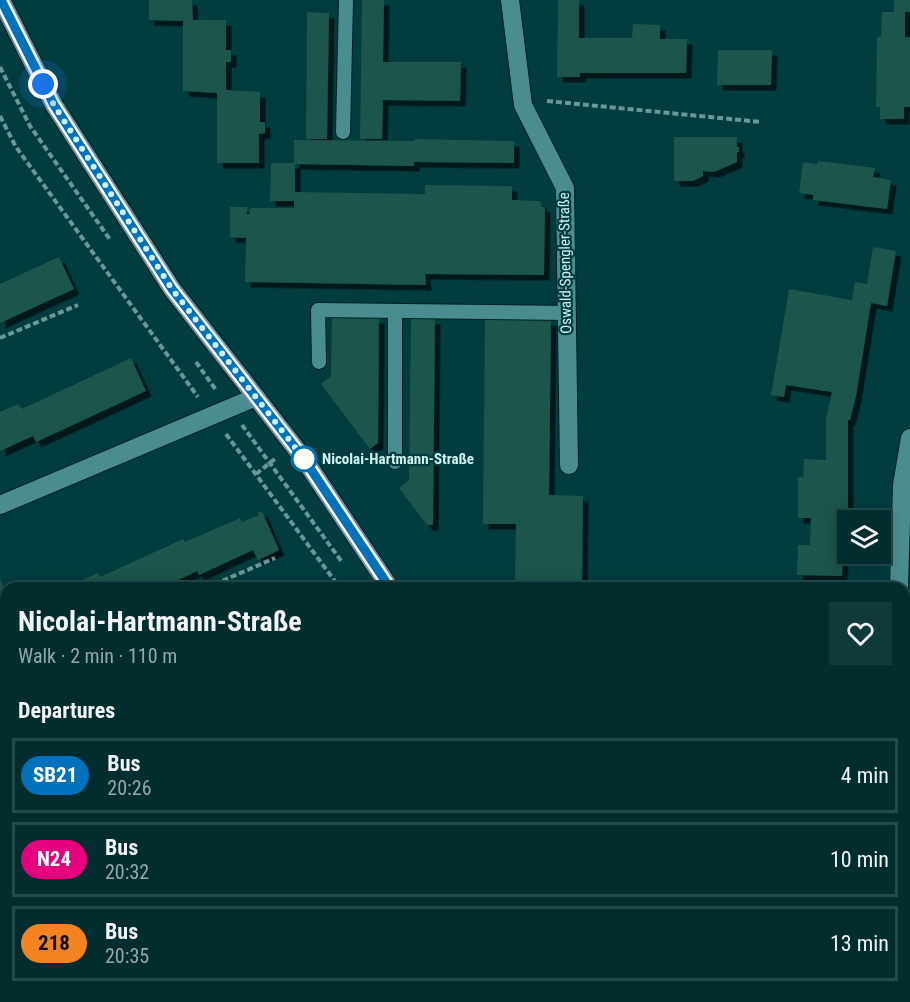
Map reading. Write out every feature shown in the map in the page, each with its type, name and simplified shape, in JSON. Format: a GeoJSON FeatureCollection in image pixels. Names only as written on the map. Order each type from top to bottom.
{"type":"FeatureCollection","features":[{"type":"Feature","properties":{"kind":"street"},"geometry":{"type":"LineString","coordinates":[[1,0],[54,105],[166,279],[304,459],[386,582]]}},
{"type":"Feature","properties":{"kind":"street","name":"Oswald-Spengler-Straße"},"geometry":{"type":"LineString","coordinates":[[510,0],[523,105],[565,188],[569,465]]}},
{"type":"Feature","properties":{"kind":"street"},"geometry":{"type":"LineString","coordinates":[[0,505],[256,397]]}},
{"type":"Feature","properties":{"kind":"street"},"geometry":{"type":"LineString","coordinates":[[899,582],[902,485],[910,438]]}},
{"type":"Feature","properties":{"kind":"lane"},"geometry":{"type":"LineString","coordinates":[[343,132],[346,0]]}},
{"type":"Feature","properties":{"kind":"lane"},"geometry":{"type":"LineString","coordinates":[[319,362],[318,310],[567,313]]}},
{"type":"Feature","properties":{"kind":"lane"},"geometry":{"type":"LineString","coordinates":[[394,462],[395,311]]}},
{"type":"Feature","properties":{"kind":"path"},"geometry":{"type":"LineString","coordinates":[[522,99],[761,122]]}},
{"type":"Feature","properties":{"kind":"path"},"geometry":{"type":"LineString","coordinates":[[0,116],[16,147],[336,582]]}},
{"type":"Feature","properties":{"kind":"path"},"geometry":{"type":"LineString","coordinates":[[0,338],[78,305]]}},
{"type":"Feature","properties":{"kind":"path"},"geometry":{"type":"LineString","coordinates":[[220,582],[275,558]]}},
{"type":"Feature","properties":{"kind":"building"},"geometry":{"type":"Polygon","coordinates":[[[149,0],[192,0],[193,20],[226,20],[226,50],[231,50],[231,62],[226,62],[226,90],[260,92],[260,122],[265,122],[265,133],[259,134],[259,163],[217,163],[217,93],[183,91],[183,21],[149,20],[149,0]]]}},
{"type":"Feature","properties":{"kind":"building"},"geometry":{"type":"Polygon","coordinates":[[[362,0],[384,0],[383,62],[461,62],[460,101],[383,100],[382,139],[360,139],[362,0]]]}},
{"type":"Feature","properties":{"kind":"building"},"geometry":{"type":"Polygon","coordinates":[[[558,0],[579,0],[579,38],[632,38],[633,24],[660,25],[660,39],[687,39],[686,73],[580,73],[580,77],[557,77],[558,0]]]}},
{"type":"Feature","properties":{"kind":"building"},"geometry":{"type":"Polygon","coordinates":[[[894,0],[910,0],[910,12],[905,12],[905,37],[910,37],[910,107],[904,107],[904,119],[880,119],[880,107],[876,107],[877,37],[881,37],[882,12],[894,12],[894,0]]]}},
{"type":"Feature","properties":{"kind":"building"},"geometry":{"type":"Polygon","coordinates":[[[307,12],[329,13],[327,139],[306,139],[307,12]]]}},
{"type":"Feature","properties":{"kind":"building"},"geometry":{"type":"Polygon","coordinates":[[[718,50],[772,50],[771,85],[717,85],[718,50]]]}},
{"type":"Feature","properties":{"kind":"building"},"geometry":{"type":"Polygon","coordinates":[[[674,137],[737,137],[739,152],[737,152],[737,162],[714,172],[703,171],[703,176],[693,181],[674,181],[674,137]]]}},
{"type":"Feature","properties":{"kind":"building"},"geometry":{"type":"Polygon","coordinates":[[[415,139],[514,141],[514,163],[414,162],[414,166],[295,164],[295,192],[425,194],[425,185],[512,186],[512,200],[540,201],[542,207],[545,207],[544,275],[425,274],[426,285],[245,282],[246,238],[230,237],[230,207],[247,207],[247,214],[250,214],[251,208],[294,208],[294,201],[270,201],[271,163],[294,163],[294,140],[415,141],[415,139]]]}},
{"type":"Feature","properties":{"kind":"building"},"geometry":{"type":"Polygon","coordinates":[[[818,161],[875,168],[873,177],[891,180],[887,209],[813,200],[813,195],[799,193],[803,162],[817,164],[818,161]]]}},
{"type":"Feature","properties":{"kind":"building"},"geometry":{"type":"Polygon","coordinates":[[[873,247],[896,251],[887,306],[871,303],[856,396],[850,420],[848,420],[848,510],[837,510],[837,564],[843,564],[842,576],[797,575],[798,545],[810,545],[811,518],[798,518],[798,477],[803,477],[804,459],[826,460],[826,419],[832,392],[786,385],[784,397],[771,395],[789,289],[852,300],[855,282],[867,284],[873,247]]]}},
{"type":"Feature","properties":{"kind":"building"},"geometry":{"type":"Polygon","coordinates":[[[59,257],[74,289],[0,323],[0,284],[59,257]]]}},
{"type":"Feature","properties":{"kind":"building"},"geometry":{"type":"Polygon","coordinates":[[[332,318],[379,318],[378,443],[370,449],[321,384],[331,376],[332,318]]]}},
{"type":"Feature","properties":{"kind":"building"},"geometry":{"type":"Polygon","coordinates":[[[411,319],[435,319],[433,525],[427,525],[399,488],[409,480],[411,319]]]}},
{"type":"Feature","properties":{"kind":"building"},"geometry":{"type":"Polygon","coordinates":[[[485,319],[551,320],[549,495],[583,496],[582,582],[515,582],[516,524],[483,524],[485,319]]]}},
{"type":"Feature","properties":{"kind":"building"},"geometry":{"type":"Polygon","coordinates":[[[131,358],[146,391],[36,442],[33,436],[0,451],[0,412],[18,404],[22,409],[131,358]]]}},
{"type":"Feature","properties":{"kind":"building"},"geometry":{"type":"Polygon","coordinates":[[[262,511],[279,550],[258,560],[253,550],[199,575],[197,571],[174,582],[78,582],[98,573],[100,577],[183,539],[185,542],[240,518],[242,522],[259,515],[257,513],[262,511]]]}},
{"type":"Feature","properties":{"kind":"building"},"geometry":{"type":"Polygon","coordinates":[[[804,580],[833,581],[833,582],[804,582],[804,580]]]}},
{"type":"Feature","properties":{"kind":"bus line","name":"SB21"},"geometry":{"type":"LineString","coordinates":[[1,0],[54,105],[172,289],[304,459],[386,582]]}},
{"type":"Feature","properties":{"kind":"place","name":"Nicolai-Hartmann-Straße"},"geometry":{"type":"Point","coordinates":[304,459]}},
{"type":"Feature","properties":{"kind":"route"},"geometry":{"type":"LineString","coordinates":[[43,84],[54,105],[172,289],[304,459]]}}]}
